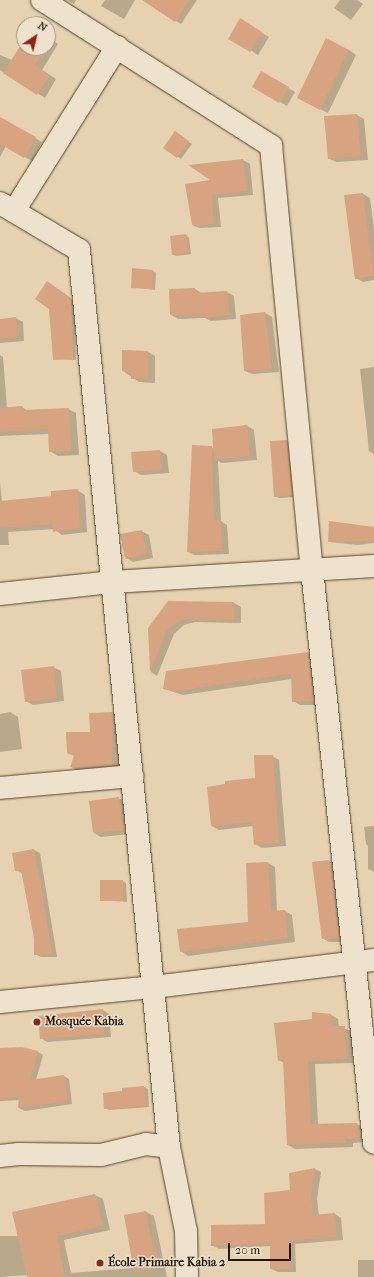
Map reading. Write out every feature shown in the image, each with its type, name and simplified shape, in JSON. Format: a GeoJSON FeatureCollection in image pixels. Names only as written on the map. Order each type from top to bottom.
{"type":"FeatureCollection","features":[{"type":"Feature","properties":{"kind":"street"},"geometry":{"type":"LineString","coordinates":[[42,0],[272,146],[312,570],[364,961],[374,1143]]}},
{"type":"Feature","properties":{"kind":"street"},"geometry":{"type":"LineString","coordinates":[[117,48],[7,207],[79,250],[169,1147],[186,1231],[187,1277]]}},
{"type":"Feature","properties":{"kind":"street"},"geometry":{"type":"LineString","coordinates":[[0,594],[113,582],[374,566]]}},
{"type":"Feature","properties":{"kind":"street"},"geometry":{"type":"LineString","coordinates":[[0,788],[132,776]]}},
{"type":"Feature","properties":{"kind":"street"},"geometry":{"type":"LineString","coordinates":[[0,1002],[154,987],[364,961]]}},
{"type":"Feature","properties":{"kind":"street"},"geometry":{"type":"LineString","coordinates":[[0,1156],[19,1154],[101,1155],[146,1144],[169,1147]]}},
{"type":"Feature","properties":{"kind":"building"},"geometry":{"type":"Polygon","coordinates":[[[142,0],[190,0],[175,22],[142,0]]]}},
{"type":"Feature","properties":{"kind":"building"},"geometry":{"type":"Polygon","coordinates":[[[240,18],[262,32],[250,52],[228,39],[240,18]]]}},
{"type":"Feature","properties":{"kind":"building"},"geometry":{"type":"Polygon","coordinates":[[[326,38],[349,50],[320,110],[297,98],[326,38]]]}},
{"type":"Feature","properties":{"kind":"building"},"geometry":{"type":"Polygon","coordinates":[[[16,53],[16,56],[41,56],[35,65],[50,75],[37,95],[3,73],[16,53]]]}},
{"type":"Feature","properties":{"kind":"building"},"geometry":{"type":"Polygon","coordinates":[[[261,71],[289,87],[279,103],[252,87],[261,71]]]}},
{"type":"Feature","properties":{"kind":"building"},"geometry":{"type":"Polygon","coordinates":[[[357,114],[361,156],[328,159],[324,116],[357,114]]]}},
{"type":"Feature","properties":{"kind":"building"},"geometry":{"type":"Polygon","coordinates":[[[0,117],[36,137],[24,158],[0,144],[0,117]]]}},
{"type":"Feature","properties":{"kind":"building"},"geometry":{"type":"Polygon","coordinates":[[[175,131],[189,141],[177,158],[163,148],[175,131]]]}},
{"type":"Feature","properties":{"kind":"building"},"geometry":{"type":"Polygon","coordinates":[[[243,159],[247,191],[212,195],[214,224],[192,225],[185,184],[210,180],[188,165],[243,159]]]}},
{"type":"Feature","properties":{"kind":"building"},"geometry":{"type":"Polygon","coordinates":[[[363,193],[374,276],[355,279],[344,195],[363,193]]]}},
{"type":"Feature","properties":{"kind":"building"},"geometry":{"type":"Polygon","coordinates":[[[186,234],[188,253],[172,255],[170,236],[186,234]]]}},
{"type":"Feature","properties":{"kind":"building"},"geometry":{"type":"Polygon","coordinates":[[[132,268],[153,270],[152,289],[131,288],[132,268]]]}},
{"type":"Feature","properties":{"kind":"building"},"geometry":{"type":"Polygon","coordinates":[[[47,281],[71,298],[73,359],[53,360],[49,309],[35,299],[47,281]]]}},
{"type":"Feature","properties":{"kind":"building"},"geometry":{"type":"Polygon","coordinates":[[[195,288],[196,293],[227,291],[230,315],[202,318],[202,315],[170,315],[169,289],[195,288]]]}},
{"type":"Feature","properties":{"kind":"building"},"geometry":{"type":"Polygon","coordinates":[[[265,312],[272,369],[244,371],[240,315],[265,312]]]}},
{"type":"Feature","properties":{"kind":"building"},"geometry":{"type":"Polygon","coordinates":[[[16,317],[18,337],[0,339],[0,319],[16,317]]]}},
{"type":"Feature","properties":{"kind":"building"},"geometry":{"type":"Polygon","coordinates":[[[122,350],[148,351],[148,379],[131,379],[131,372],[122,371],[122,350]]]}},
{"type":"Feature","properties":{"kind":"building"},"geometry":{"type":"Polygon","coordinates":[[[22,406],[23,410],[69,408],[71,451],[49,452],[48,429],[0,432],[0,408],[22,406]]]}},
{"type":"Feature","properties":{"kind":"building"},"geometry":{"type":"Polygon","coordinates":[[[247,425],[250,456],[214,460],[212,429],[247,425]]]}},
{"type":"Feature","properties":{"kind":"building"},"geometry":{"type":"Polygon","coordinates":[[[287,440],[292,495],[274,497],[270,441],[287,440]]]}},
{"type":"Feature","properties":{"kind":"building"},"geometry":{"type":"Polygon","coordinates":[[[192,445],[212,446],[214,520],[221,520],[222,551],[187,552],[192,445]]]}},
{"type":"Feature","properties":{"kind":"building"},"geometry":{"type":"Polygon","coordinates":[[[160,450],[162,469],[133,472],[131,452],[160,450]]]}},
{"type":"Feature","properties":{"kind":"building"},"geometry":{"type":"Polygon","coordinates":[[[78,489],[80,528],[53,532],[52,524],[0,528],[0,501],[51,496],[51,491],[78,489]]]}},
{"type":"Feature","properties":{"kind":"building"},"geometry":{"type":"Polygon","coordinates":[[[329,521],[374,527],[374,541],[328,542],[329,521]]]}},
{"type":"Feature","properties":{"kind":"building"},"geometry":{"type":"Polygon","coordinates":[[[142,530],[147,554],[125,559],[120,534],[142,530]]]}},
{"type":"Feature","properties":{"kind":"building"},"geometry":{"type":"Polygon","coordinates":[[[168,601],[234,602],[234,620],[187,619],[177,622],[167,630],[150,672],[148,628],[168,601]]]}},
{"type":"Feature","properties":{"kind":"building"},"geometry":{"type":"Polygon","coordinates":[[[308,652],[314,701],[292,702],[291,674],[175,691],[163,689],[166,671],[308,652]]]}},
{"type":"Feature","properties":{"kind":"building"},"geometry":{"type":"Polygon","coordinates":[[[54,666],[57,698],[25,702],[21,670],[54,666]]]}},
{"type":"Feature","properties":{"kind":"building"},"geometry":{"type":"Polygon","coordinates":[[[113,712],[112,765],[70,767],[74,756],[67,753],[66,732],[90,732],[89,713],[113,712]]]}},
{"type":"Feature","properties":{"kind":"building"},"geometry":{"type":"Polygon","coordinates":[[[254,755],[273,755],[279,842],[254,845],[252,822],[211,826],[207,787],[225,784],[225,781],[255,778],[254,755]]]}},
{"type":"Feature","properties":{"kind":"building"},"geometry":{"type":"Polygon","coordinates":[[[119,797],[123,830],[93,833],[89,801],[119,797]]]}},
{"type":"Feature","properties":{"kind":"building"},"geometry":{"type":"Polygon","coordinates":[[[34,849],[52,954],[34,955],[34,938],[21,870],[15,871],[12,853],[34,849]]]}},
{"type":"Feature","properties":{"kind":"building"},"geometry":{"type":"Polygon","coordinates":[[[329,860],[339,938],[322,939],[312,862],[329,860]]]}},
{"type":"Feature","properties":{"kind":"building"},"geometry":{"type":"Polygon","coordinates":[[[268,862],[271,911],[285,910],[288,938],[180,952],[177,929],[248,922],[246,863],[268,862]]]}},
{"type":"Feature","properties":{"kind":"building"},"geometry":{"type":"Polygon","coordinates":[[[100,880],[123,880],[123,901],[100,901],[100,880]]]}},
{"type":"Feature","properties":{"kind":"building"},"geometry":{"type":"Polygon","coordinates":[[[103,1009],[105,1034],[40,1039],[38,1016],[103,1009]]]}},
{"type":"Feature","properties":{"kind":"building"},"geometry":{"type":"Polygon","coordinates":[[[312,1012],[331,1014],[332,1026],[345,1026],[347,1059],[308,1061],[311,1124],[357,1123],[358,1139],[346,1139],[346,1143],[287,1145],[283,1060],[278,1061],[274,1023],[312,1019],[312,1012]]]}},
{"type":"Feature","properties":{"kind":"building"},"geometry":{"type":"Polygon","coordinates":[[[22,1047],[38,1051],[30,1080],[64,1075],[68,1101],[18,1108],[19,1096],[0,1100],[0,1048],[22,1047]]]}},
{"type":"Feature","properties":{"kind":"building"},"geometry":{"type":"Polygon","coordinates":[[[144,1086],[146,1106],[104,1109],[103,1093],[122,1091],[122,1088],[144,1086]]]}},
{"type":"Feature","properties":{"kind":"building"},"geometry":{"type":"Polygon","coordinates":[[[315,1168],[311,1195],[313,1215],[335,1213],[337,1237],[289,1241],[290,1269],[270,1269],[270,1243],[211,1246],[211,1225],[265,1224],[264,1193],[290,1190],[289,1173],[315,1168]]]}},
{"type":"Feature","properties":{"kind":"building"},"geometry":{"type":"Polygon","coordinates":[[[95,1194],[103,1226],[57,1236],[65,1277],[27,1277],[12,1212],[95,1194]]]}},
{"type":"Feature","properties":{"kind":"building"},"geometry":{"type":"Polygon","coordinates":[[[146,1211],[153,1248],[156,1247],[160,1268],[134,1272],[124,1215],[146,1211]]]}},
{"type":"Feature","properties":{"kind":"place","name":"Mosquée Kabia"},"geometry":{"type":"Point","coordinates":[37,1022]}},
{"type":"Feature","properties":{"kind":"place","name":"École Primaire Kabia 2"},"geometry":{"type":"Point","coordinates":[100,1263]}}]}
